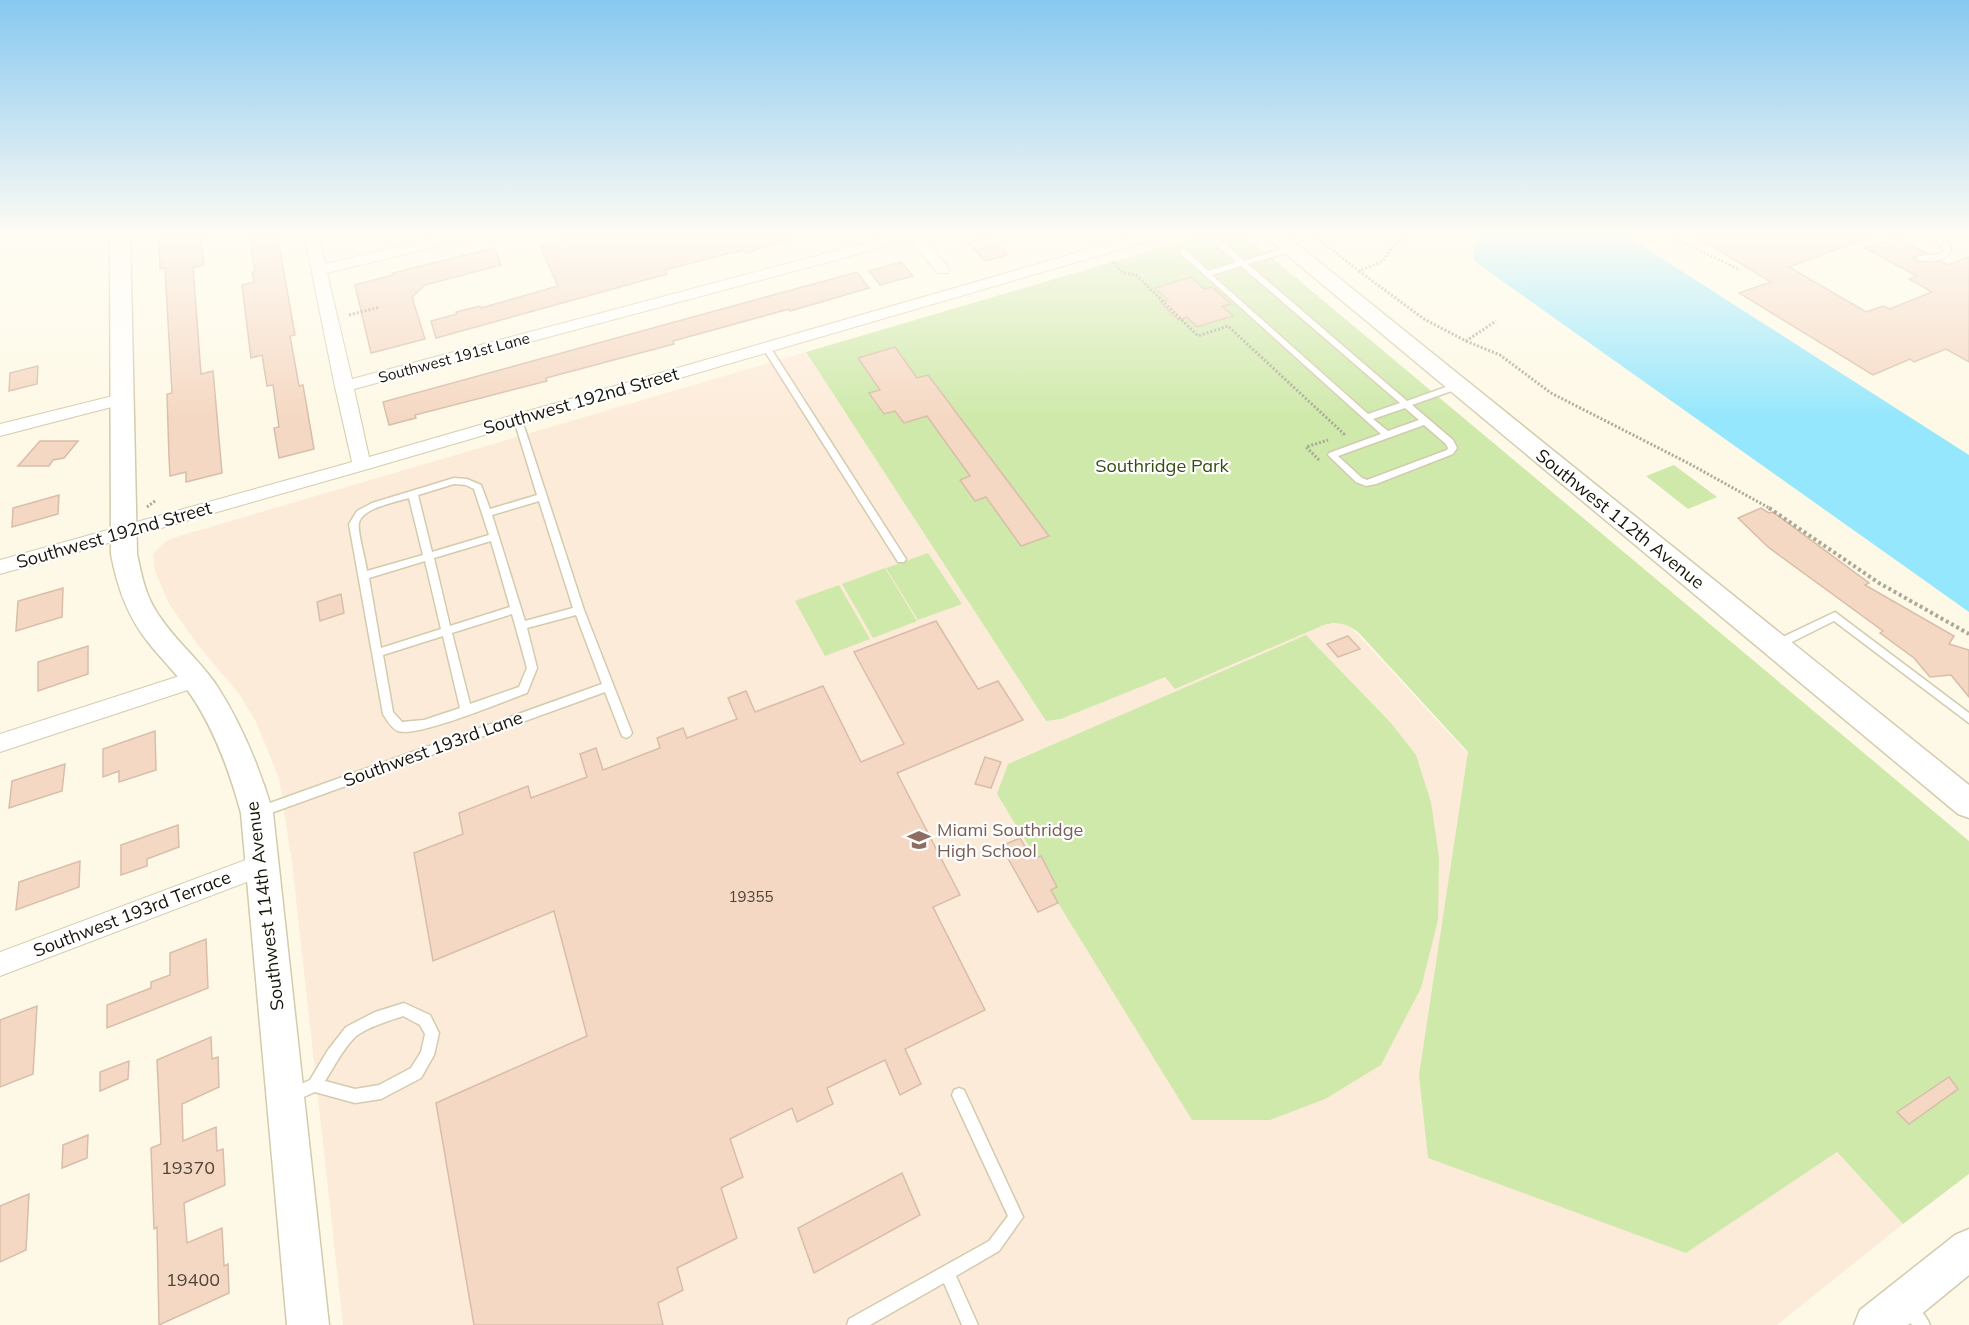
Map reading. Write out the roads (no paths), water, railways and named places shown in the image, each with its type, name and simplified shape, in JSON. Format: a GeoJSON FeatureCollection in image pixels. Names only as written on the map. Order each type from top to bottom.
{"type":"FeatureCollection","features":[{"type":"Feature","properties":{"kind":"street","name":"Southwest 114th Avenue"},"geometry":{"type":"LineString","coordinates":[[120,295],[122,532],[128,576],[141,609],[153,629],[195,679],[237,752],[257,813],[300,1092],[308,1325]]}},
{"type":"Feature","properties":{"kind":"street"},"geometry":{"type":"LineString","coordinates":[[324,295],[362,465]]}},
{"type":"Feature","properties":{"kind":"street","name":"Southwest 191st Lane"},"geometry":{"type":"LineString","coordinates":[[344,387],[687,295]]}},
{"type":"Feature","properties":{"kind":"street","name":"Southwest 192nd Street"},"geometry":{"type":"LineString","coordinates":[[0,567],[362,465],[947,295]]}},
{"type":"Feature","properties":{"kind":"street","name":"Southwest 112th Avenue"},"geometry":{"type":"LineString","coordinates":[[1346,295],[1969,804]]}},
{"type":"Feature","properties":{"kind":"street"},"geometry":{"type":"LineString","coordinates":[[0,430],[121,399]]}},
{"type":"Feature","properties":{"kind":"street"},"geometry":{"type":"LineString","coordinates":[[0,743],[195,679]]}},
{"type":"Feature","properties":{"kind":"street","name":"Southwest 193rd Terrace"},"geometry":{"type":"LineString","coordinates":[[0,964],[264,864]]}},
{"type":"Feature","properties":{"kind":"street"},"geometry":{"type":"LineString","coordinates":[[1900,1318],[1969,1249]]}},
{"type":"Feature","properties":{"kind":"lane"},"geometry":{"type":"LineString","coordinates":[[1231,295],[1387,435]]}},
{"type":"Feature","properties":{"kind":"lane"},"geometry":{"type":"LineString","coordinates":[[1278,295],[1426,420],[1450,442],[1453,448],[1450,452],[1373,482],[1366,483],[1359,480],[1332,455],[1426,420]]}},
{"type":"Feature","properties":{"kind":"lane"},"geometry":{"type":"LineString","coordinates":[[766,347],[901,559]]}},
{"type":"Feature","properties":{"kind":"lane"},"geometry":{"type":"LineString","coordinates":[[1367,418],[1457,386]]}},
{"type":"Feature","properties":{"kind":"lane"},"geometry":{"type":"LineString","coordinates":[[518,420],[579,610],[626,733]]}},
{"type":"Feature","properties":{"kind":"lane"},"geometry":{"type":"LineString","coordinates":[[454,482],[467,482],[478,487],[487,513],[532,668],[523,690],[424,725],[400,727],[388,714],[354,524],[360,513],[375,505],[454,482]]}},
{"type":"Feature","properties":{"kind":"lane"},"geometry":{"type":"LineString","coordinates":[[413,494],[466,710]]}},
{"type":"Feature","properties":{"kind":"lane"},"geometry":{"type":"LineString","coordinates":[[487,513],[541,497]]}},
{"type":"Feature","properties":{"kind":"lane"},"geometry":{"type":"LineString","coordinates":[[363,576],[494,537]]}},
{"type":"Feature","properties":{"kind":"lane"},"geometry":{"type":"LineString","coordinates":[[377,653],[516,609]]}},
{"type":"Feature","properties":{"kind":"lane"},"geometry":{"type":"LineString","coordinates":[[521,626],[579,610]]}},
{"type":"Feature","properties":{"kind":"lane"},"geometry":{"type":"LineString","coordinates":[[1775,645],[1835,616],[1969,718]]}},
{"type":"Feature","properties":{"kind":"lane","name":"Southwest 193rd Lane"},"geometry":{"type":"LineString","coordinates":[[257,813],[609,686]]}},
{"type":"Feature","properties":{"kind":"lane"},"geometry":{"type":"LineString","coordinates":[[404,1010],[425,1020],[432,1033],[427,1054],[416,1073],[381,1092],[355,1096],[300,1092],[351,1032],[380,1017],[404,1010]]}},
{"type":"Feature","properties":{"kind":"lane"},"geometry":{"type":"LineString","coordinates":[[855,1325],[994,1246],[1016,1217],[959,1095]]}},
{"type":"Feature","properties":{"kind":"lane"},"geometry":{"type":"LineString","coordinates":[[947,1273],[970,1325]]}},
{"type":"Feature","properties":{"kind":"water"},"geometry":{"type":"Polygon","coordinates":[[[1522,295],[1719,295],[1969,455],[1969,612],[1522,295]]]}},
{"type":"Feature","properties":{"kind":"place","name":"Miami Southridge High School"},"geometry":{"type":"Point","coordinates":[919,840]}},
{"type":"Feature","properties":{"kind":"park label","name":"Southridge Park"},"geometry":{"type":"Point","coordinates":[1162,466]}}]}
